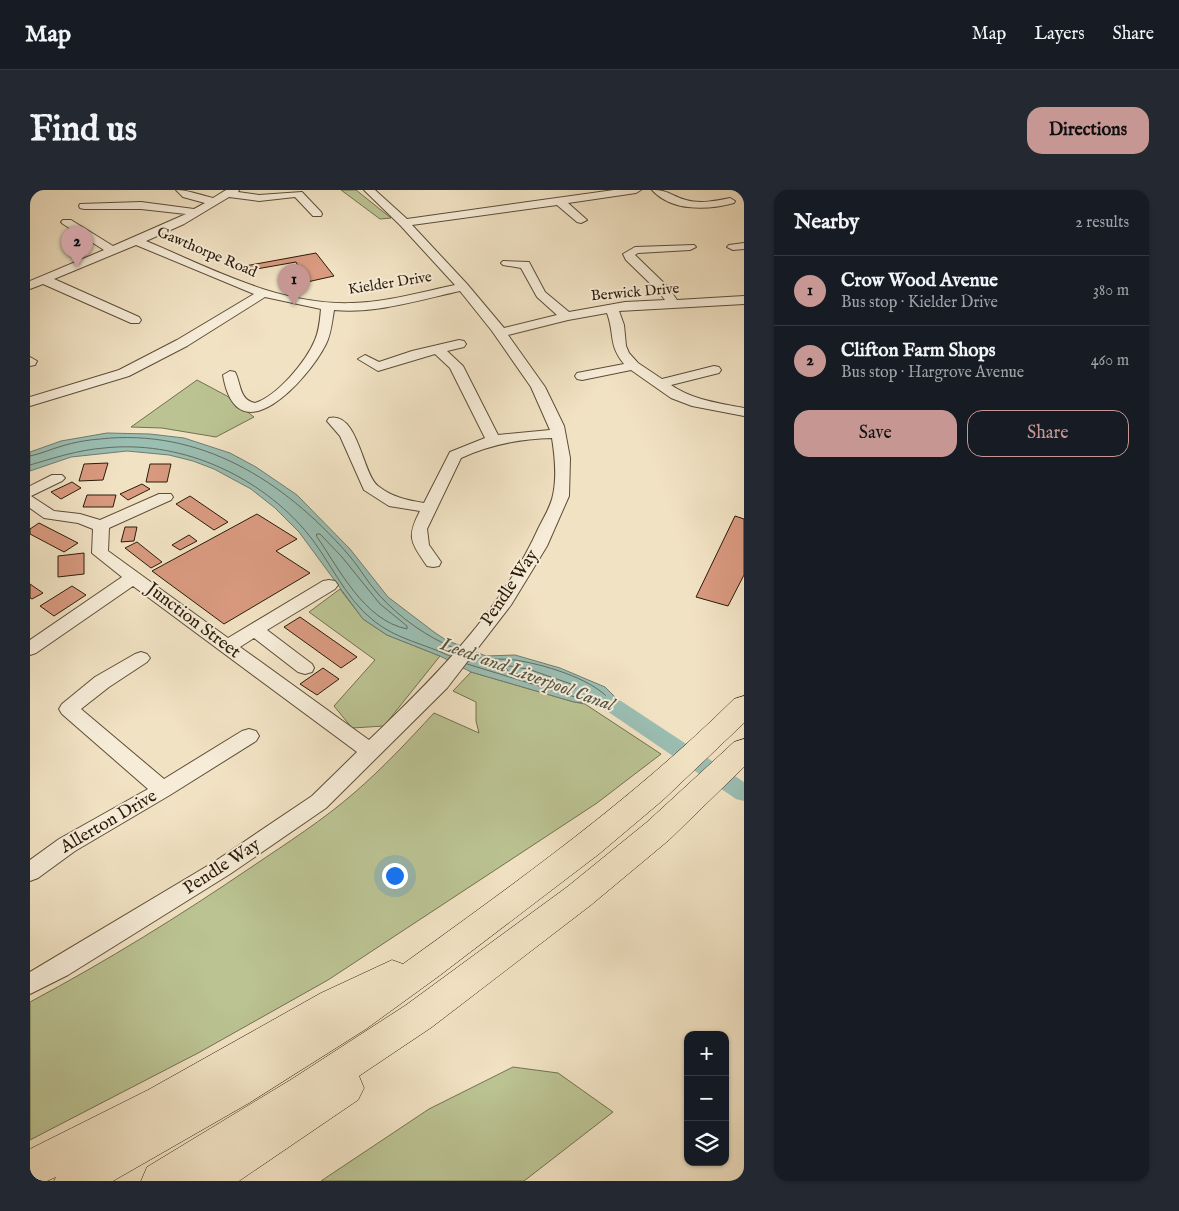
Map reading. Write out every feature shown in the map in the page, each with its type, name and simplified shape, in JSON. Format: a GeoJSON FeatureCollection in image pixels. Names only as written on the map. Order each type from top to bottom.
{"type":"FeatureCollection","features":[{"type":"Feature","properties":{"kind":"highway"},"geometry":{"type":"LineString","coordinates":[[74,1181],[139,1146],[284,1060],[390,993],[549,876],[631,811],[744,706]]}},
{"type":"Feature","properties":{"kind":"highway"},"geometry":{"type":"LineString","coordinates":[[161,1181],[305,1091],[419,1016],[532,933],[658,831],[744,750]]}},
{"type":"Feature","properties":{"kind":"highway"},"geometry":{"type":"LineString","coordinates":[[204,1181],[399,1052],[488,983],[532,933]]}},
{"type":"Feature","properties":{"kind":"highway"},"geometry":{"type":"LineString","coordinates":[[30,1170],[93,1140],[181,1092],[360,989],[442,954]]}},
{"type":"Feature","properties":{"kind":"street"},"geometry":{"type":"LineString","coordinates":[[181,190],[187,195],[216,202]]}},
{"type":"Feature","properties":{"kind":"street","name":"Pendle Way"},"geometry":{"type":"LineString","coordinates":[[30,984],[60,968],[222,868],[320,802],[440,683],[478,635],[505,600],[539,546],[561,496],[563,458],[557,426],[538,387],[501,334],[462,287],[404,223],[369,190]]}},
{"type":"Feature","properties":{"kind":"street"},"geometry":{"type":"LineString","coordinates":[[404,223],[636,190]]}},
{"type":"Feature","properties":{"kind":"street"},"geometry":{"type":"LineString","coordinates":[[657,190],[686,204],[706,206],[730,201]]}},
{"type":"Feature","properties":{"kind":"street"},"geometry":{"type":"LineString","coordinates":[[30,285],[137,241],[197,213],[231,192],[258,198],[298,194],[317,214]]}},
{"type":"Feature","properties":{"kind":"street"},"geometry":{"type":"LineString","coordinates":[[559,201],[581,220]]}},
{"type":"Feature","properties":{"kind":"street"},"geometry":{"type":"LineString","coordinates":[[84,206],[152,204],[197,213]]}},
{"type":"Feature","properties":{"kind":"street"},"geometry":{"type":"LineString","coordinates":[[81,218],[63,223],[112,250]]}},
{"type":"Feature","properties":{"kind":"street","name":"Gawthorpe Road"},"geometry":{"type":"LineString","coordinates":[[137,241],[263,293]]}},
{"type":"Feature","properties":{"kind":"street"},"geometry":{"type":"LineString","coordinates":[[674,305],[664,290],[630,258],[629,254],[635,250],[690,247]]}},
{"type":"Feature","properties":{"kind":"street"},"geometry":{"type":"LineString","coordinates":[[507,263],[526,265],[536,289],[548,304],[567,316]]}},
{"type":"Feature","properties":{"kind":"street"},"geometry":{"type":"LineString","coordinates":[[43,279],[135,320]]}},
{"type":"Feature","properties":{"kind":"street","name":"Kielder Drive"},"geometry":{"type":"LineString","coordinates":[[263,293],[308,304],[338,307],[373,305],[462,287]]}},
{"type":"Feature","properties":{"kind":"street"},"geometry":{"type":"LineString","coordinates":[[30,402],[124,373],[215,323],[263,293]]}},
{"type":"Feature","properties":{"kind":"street","name":"Berwick Drive"},"geometry":{"type":"LineString","coordinates":[[501,334],[567,316],[612,308],[744,300]]}},
{"type":"Feature","properties":{"kind":"street"},"geometry":{"type":"LineString","coordinates":[[230,375],[232,389],[242,403],[251,407],[264,406],[288,386],[317,350],[325,328],[328,306]]}},
{"type":"Feature","properties":{"kind":"street"},"geometry":{"type":"LineString","coordinates":[[612,308],[618,324],[618,346],[633,366],[676,395],[697,403],[744,412]]}},
{"type":"Feature","properties":{"kind":"street"},"geometry":{"type":"LineString","coordinates":[[370,366],[460,344]]}},
{"type":"Feature","properties":{"kind":"street"},"geometry":{"type":"LineString","coordinates":[[438,349],[456,366],[493,439]]}},
{"type":"Feature","properties":{"kind":"street"},"geometry":{"type":"LineString","coordinates":[[582,376],[633,366]]}},
{"type":"Feature","properties":{"kind":"street"},"geometry":{"type":"LineString","coordinates":[[659,384],[714,370]]}},
{"type":"Feature","properties":{"kind":"street"},"geometry":{"type":"LineString","coordinates":[[334,421],[348,435],[369,487],[395,503],[430,508]]}},
{"type":"Feature","properties":{"kind":"street"},"geometry":{"type":"LineString","coordinates":[[433,562],[421,545],[420,529],[456,455],[493,439],[530,434],[558,434]]}},
{"type":"Feature","properties":{"kind":"street"},"geometry":{"type":"LineString","coordinates":[[30,492],[56,478]]}},
{"type":"Feature","properties":{"kind":"street"},"geometry":{"type":"LineString","coordinates":[[30,501],[50,515],[80,519],[101,526],[165,497]]}},
{"type":"Feature","properties":{"kind":"street","name":"Junction Street"},"geometry":{"type":"LineString","coordinates":[[101,526],[100,553],[370,751]]}},
{"type":"Feature","properties":{"kind":"street"},"geometry":{"type":"LineString","coordinates":[[30,649],[134,577]]}},
{"type":"Feature","properties":{"kind":"street"},"geometry":{"type":"LineString","coordinates":[[227,647],[329,585]]}},
{"type":"Feature","properties":{"kind":"street"},"geometry":{"type":"LineString","coordinates":[[255,630],[305,668]]}},
{"type":"Feature","properties":{"kind":"street","name":"Allerton Drive"},"geometry":{"type":"LineString","coordinates":[[141,658],[102,682],[69,709],[163,790]]}},
{"type":"Feature","properties":{"kind":"street","name":"Allerton Drive"},"geometry":{"type":"LineString","coordinates":[[30,872],[67,845],[163,790],[248,736]]}},
{"type":"Feature","properties":{"kind":"green space"},"geometry":{"type":"Polygon","coordinates":[[[341,190],[356,190],[391,218],[380,219],[341,190]]]}},
{"type":"Feature","properties":{"kind":"green space"},"geometry":{"type":"Polygon","coordinates":[[[197,380],[227,396],[254,417],[216,437],[162,428],[131,427],[197,380]]]}},
{"type":"Feature","properties":{"kind":"green space"},"geometry":{"type":"Polygon","coordinates":[[[340,589],[363,619],[387,635],[440,656],[384,726],[352,728],[334,706],[375,660],[309,612],[340,589]]]}},
{"type":"Feature","properties":{"kind":"green space"},"geometry":{"type":"Polygon","coordinates":[[[471,672],[585,704],[661,754],[597,803],[328,980],[200,1052],[30,1140],[30,1002],[171,920],[292,840],[354,793],[434,713],[479,733],[476,721],[476,702],[453,691],[471,672]]]}},
{"type":"Feature","properties":{"kind":"green space"},"geometry":{"type":"Polygon","coordinates":[[[513,1067],[558,1073],[613,1112],[524,1181],[321,1181],[429,1109],[513,1067]]]}},
{"type":"Feature","properties":{"kind":"water"},"geometry":{"type":"Polygon","coordinates":[[[107,433],[150,434],[184,438],[230,453],[256,467],[297,495],[350,549],[388,597],[446,640],[486,656],[515,655],[560,668],[605,687],[619,701],[614,706],[574,702],[471,672],[440,656],[387,635],[363,619],[299,532],[275,508],[251,489],[214,469],[169,455],[127,451],[71,457],[30,471],[30,452],[61,441],[107,433]]]}},
{"type":"Feature","properties":{"kind":"building"},"geometry":{"type":"Polygon","coordinates":[[[316,253],[334,276],[307,282],[296,262],[245,271],[245,266],[316,253]]]}},
{"type":"Feature","properties":{"kind":"building"},"geometry":{"type":"Polygon","coordinates":[[[108,463],[103,480],[79,481],[84,464],[108,463]]]}},
{"type":"Feature","properties":{"kind":"building"},"geometry":{"type":"Polygon","coordinates":[[[150,464],[171,464],[167,482],[146,482],[150,464]]]}},
{"type":"Feature","properties":{"kind":"building"},"geometry":{"type":"Polygon","coordinates":[[[72,482],[81,488],[61,499],[51,492],[72,482]]]}},
{"type":"Feature","properties":{"kind":"building"},"geometry":{"type":"Polygon","coordinates":[[[142,484],[150,489],[128,500],[120,494],[142,484]]]}},
{"type":"Feature","properties":{"kind":"building"},"geometry":{"type":"Polygon","coordinates":[[[87,495],[116,495],[113,507],[83,507],[87,495]]]}},
{"type":"Feature","properties":{"kind":"building"},"geometry":{"type":"Polygon","coordinates":[[[190,496],[228,522],[214,530],[176,504],[190,496]]]}},
{"type":"Feature","properties":{"kind":"building"},"geometry":{"type":"Polygon","coordinates":[[[257,514],[297,539],[276,551],[310,573],[224,624],[152,571],[257,514]]]}},
{"type":"Feature","properties":{"kind":"building"},"geometry":{"type":"Polygon","coordinates":[[[735,516],[744,519],[744,575],[728,606],[696,597],[735,516]]]}},
{"type":"Feature","properties":{"kind":"building"},"geometry":{"type":"Polygon","coordinates":[[[39,523],[78,543],[64,552],[30,534],[30,529],[39,523]]]}},
{"type":"Feature","properties":{"kind":"building"},"geometry":{"type":"Polygon","coordinates":[[[125,527],[137,527],[134,541],[121,542],[125,527]]]}},
{"type":"Feature","properties":{"kind":"building"},"geometry":{"type":"Polygon","coordinates":[[[189,535],[197,541],[180,550],[172,545],[189,535]]]}},
{"type":"Feature","properties":{"kind":"building"},"geometry":{"type":"Polygon","coordinates":[[[137,542],[162,562],[151,568],[125,548],[137,542]]]}},
{"type":"Feature","properties":{"kind":"building"},"geometry":{"type":"Polygon","coordinates":[[[84,553],[84,574],[58,577],[58,556],[84,553]]]}},
{"type":"Feature","properties":{"kind":"building"},"geometry":{"type":"Polygon","coordinates":[[[30,584],[43,593],[32,599],[30,598],[30,584]]]}},
{"type":"Feature","properties":{"kind":"building"},"geometry":{"type":"Polygon","coordinates":[[[72,586],[86,595],[54,616],[40,606],[72,586]]]}},
{"type":"Feature","properties":{"kind":"building"},"geometry":{"type":"Polygon","coordinates":[[[300,617],[357,657],[341,668],[284,627],[300,617]]]}},
{"type":"Feature","properties":{"kind":"building"},"geometry":{"type":"Polygon","coordinates":[[[323,668],[339,679],[317,695],[300,684],[323,668]]]}},
{"type":"Feature","properties":{"kind":"waterway","name":"Leeds and Liverpool Canal"},"geometry":{"type":"LineString","coordinates":[[589,697],[614,706],[744,793]]}},
{"type":"Feature","properties":{"kind":"place","name":"Clifton Farm Shops"},"geometry":{"type":"Point","coordinates":[77,267]}},
{"type":"Feature","properties":{"kind":"place","name":"Crow Wood Avenue"},"geometry":{"type":"Point","coordinates":[294,305]}}]}
